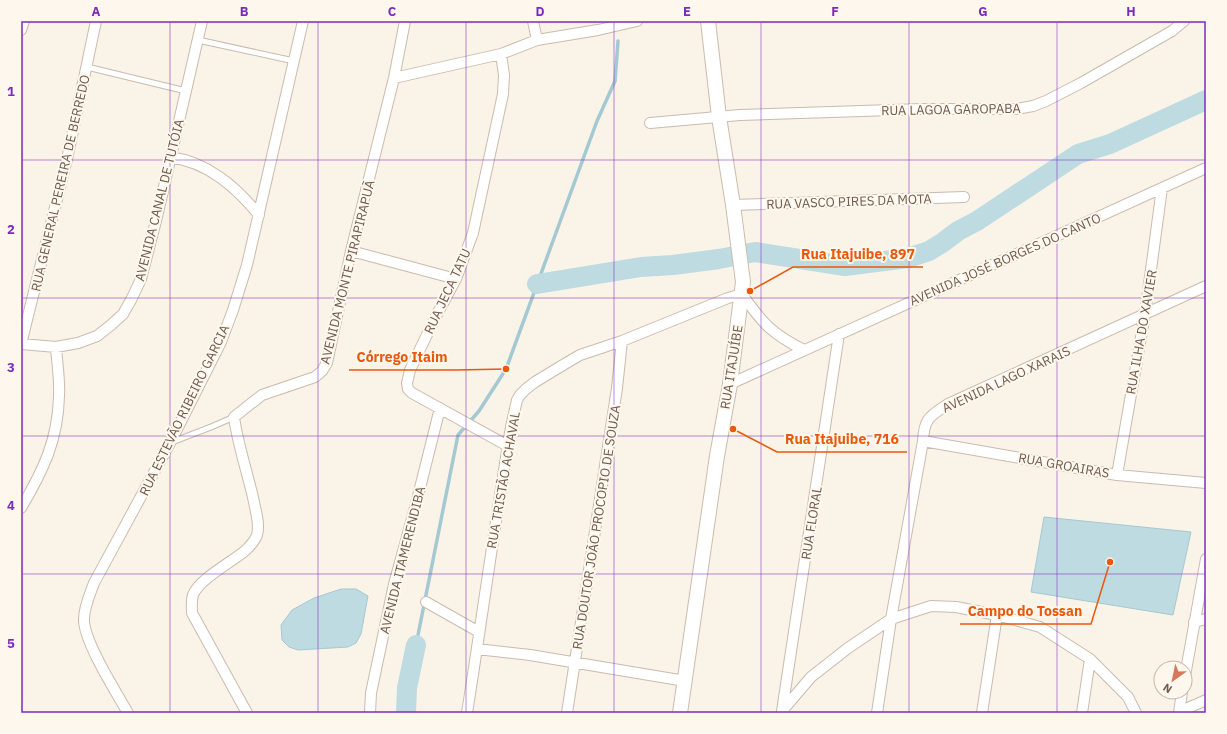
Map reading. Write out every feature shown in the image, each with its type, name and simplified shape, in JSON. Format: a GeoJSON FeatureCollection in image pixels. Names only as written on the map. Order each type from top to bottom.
{"type":"FeatureCollection","features":[{"type":"Feature","properties":{"kind":"main road","name":"RUA ITAJUÍBE"},"geometry":{"type":"LineString","coordinates":[[680,713],[717,456],[730,384],[742,294],[742,271],[733,205],[718,117],[708,21]]}},
{"type":"Feature","properties":{"kind":"street"},"geometry":{"type":"LineString","coordinates":[[21,30],[24,21]]}},
{"type":"Feature","properties":{"kind":"street","name":"RUA GENERAL PEREIRA DE BERREDO"},"geometry":{"type":"LineString","coordinates":[[21,344],[67,159],[96,21]]}},
{"type":"Feature","properties":{"kind":"street","name":"AVENIDA CANAL DE TUTÓIA"},"geometry":{"type":"LineString","coordinates":[[21,344],[56,347],[78,343],[97,336],[117,320],[132,300],[141,279],[202,21]]}},
{"type":"Feature","properties":{"kind":"street","name":"RUA ESTEVÃO RIBEIRO GARCIA"},"geometry":{"type":"LineString","coordinates":[[128,713],[94,651],[86,631],[84,619],[88,598],[94,583],[170,443],[221,342],[233,310],[259,215],[303,21]]}},
{"type":"Feature","properties":{"kind":"street","name":"AVENIDA MONTE PIRAPIRAPUÃ"},"geometry":{"type":"LineString","coordinates":[[234,417],[262,396],[315,377],[322,371],[330,354],[351,251],[394,78],[405,21]]}},
{"type":"Feature","properties":{"kind":"street"},"geometry":{"type":"LineString","coordinates":[[533,21],[537,40]]}},
{"type":"Feature","properties":{"kind":"street"},"geometry":{"type":"LineString","coordinates":[[394,78],[501,54],[537,40],[598,30],[637,21]]}},
{"type":"Feature","properties":{"kind":"street","name":"RUA LAGOA GAROPABA"},"geometry":{"type":"LineString","coordinates":[[650,123],[740,115],[923,109],[1016,109],[1033,106],[1046,101],[1080,83],[1172,31],[1184,21]]}},
{"type":"Feature","properties":{"kind":"street","name":"RUA JECA TATU"},"geometry":{"type":"LineString","coordinates":[[501,54],[504,75],[503,94],[473,233],[456,280],[435,318],[407,379],[407,383],[409,391],[508,446]]}},
{"type":"Feature","properties":{"kind":"street"},"geometry":{"type":"LineString","coordinates":[[170,157],[197,164],[229,183],[245,198],[259,215]]}},
{"type":"Feature","properties":{"kind":"street","name":"AVENIDA JOSÉ BORGES DO CANTO"},"geometry":{"type":"LineString","coordinates":[[730,384],[1206,168]]}},
{"type":"Feature","properties":{"kind":"street","name":"RUA ILHA DO XAVIER"},"geometry":{"type":"LineString","coordinates":[[1117,474],[1145,314],[1162,188]]}},
{"type":"Feature","properties":{"kind":"street","name":"RUA VASCO PIRES DA MOTA"},"geometry":{"type":"LineString","coordinates":[[733,205],[964,197]]}},
{"type":"Feature","properties":{"kind":"street"},"geometry":{"type":"LineString","coordinates":[[351,251],[456,280]]}},
{"type":"Feature","properties":{"kind":"street","name":"AVENIDA LAGO XARAIS"},"geometry":{"type":"LineString","coordinates":[[877,713],[891,619],[923,441],[923,428],[926,423],[933,414],[948,404],[1206,286]]}},
{"type":"Feature","properties":{"kind":"street"},"geometry":{"type":"LineString","coordinates":[[742,294],[757,317],[772,331],[786,341],[804,350]]}},
{"type":"Feature","properties":{"kind":"street","name":"RUA TRISTÃO ACHAVAL"},"geometry":{"type":"LineString","coordinates":[[467,713],[508,446],[518,400],[526,388],[580,355],[622,341],[728,298],[742,294]]}},
{"type":"Feature","properties":{"kind":"street","name":"RUA FLORAL"},"geometry":{"type":"LineString","coordinates":[[782,712],[840,334]]}},
{"type":"Feature","properties":{"kind":"street","name":"RUA DOUTOR JOÃO PROCOPIO DE SOUZA"},"geometry":{"type":"LineString","coordinates":[[567,713],[616,395],[622,341]]}},
{"type":"Feature","properties":{"kind":"street"},"geometry":{"type":"LineString","coordinates":[[21,508],[39,478],[52,446],[58,418],[59,395],[56,347]]}},
{"type":"Feature","properties":{"kind":"street","name":"AVENIDA ITAMERENDIBA"},"geometry":{"type":"LineString","coordinates":[[370,713],[371,693],[394,584],[440,408]]}},
{"type":"Feature","properties":{"kind":"street"},"geometry":{"type":"LineString","coordinates":[[234,417],[258,525],[256,536],[251,545],[237,558],[200,584],[193,595],[192,613],[247,713]]}},
{"type":"Feature","properties":{"kind":"street","name":"RUA GROAIRAS"},"geometry":{"type":"LineString","coordinates":[[923,441],[1117,474],[1206,483]]}},
{"type":"Feature","properties":{"kind":"street"},"geometry":{"type":"LineString","coordinates":[[1188,660],[1206,559]]}},
{"type":"Feature","properties":{"kind":"street"},"geometry":{"type":"LineString","coordinates":[[426,602],[479,632]]}},
{"type":"Feature","properties":{"kind":"street"},"geometry":{"type":"LineString","coordinates":[[782,712],[811,677],[848,648],[891,619],[931,606],[956,607],[997,615],[1040,627],[1090,659],[1128,697],[1136,713]]}},
{"type":"Feature","properties":{"kind":"street"},"geometry":{"type":"LineString","coordinates":[[982,713],[997,615]]}},
{"type":"Feature","properties":{"kind":"street"},"geometry":{"type":"LineString","coordinates":[[1194,622],[1206,619]]}},
{"type":"Feature","properties":{"kind":"street"},"geometry":{"type":"LineString","coordinates":[[477,649],[530,655],[685,681]]}},
{"type":"Feature","properties":{"kind":"street"},"geometry":{"type":"LineString","coordinates":[[1082,713],[1090,659]]}},
{"type":"Feature","properties":{"kind":"street"},"geometry":{"type":"LineString","coordinates":[[1179,713],[1181,700]]}},
{"type":"Feature","properties":{"kind":"street"},"geometry":{"type":"LineString","coordinates":[[1179,713],[1206,700]]}},
{"type":"Feature","properties":{"kind":"lane"},"geometry":{"type":"LineString","coordinates":[[198,40],[294,61]]}},
{"type":"Feature","properties":{"kind":"lane"},"geometry":{"type":"LineString","coordinates":[[87,67],[186,91]]}},
{"type":"Feature","properties":{"kind":"lane"},"geometry":{"type":"LineString","coordinates":[[170,443],[211,428],[234,417]]}},
{"type":"Feature","properties":{"kind":"water"},"geometry":{"type":"Polygon","coordinates":[[[1044,517],[1191,532],[1173,615],[1031,592],[1044,517]]]}},
{"type":"Feature","properties":{"kind":"water"},"geometry":{"type":"Polygon","coordinates":[[[341,589],[356,589],[368,596],[361,634],[356,643],[348,647],[298,650],[289,647],[282,640],[281,625],[292,610],[314,598],[341,589]]]}},
{"type":"Feature","properties":{"kind":"waterway"},"geometry":{"type":"LineString","coordinates":[[416,645],[458,435],[479,411],[506,369],[597,121],[615,81],[618,41]]}},
{"type":"Feature","properties":{"kind":"waterway"},"geometry":{"type":"LineString","coordinates":[[537,284],[641,267],[673,265],[719,259],[755,252],[845,266],[908,258],[929,251],[1078,154],[1110,144],[1206,100]]}},
{"type":"Feature","properties":{"kind":"waterway"},"geometry":{"type":"LineString","coordinates":[[406,713],[407,688],[416,645]]}},
{"type":"Feature","properties":{"kind":"place","name":"Rua Itajuibe, 897"},"geometry":{"type":"Point","coordinates":[750,291]}},
{"type":"Feature","properties":{"kind":"place","name":"Córrego Itaim"},"geometry":{"type":"Point","coordinates":[506,369]}},
{"type":"Feature","properties":{"kind":"place","name":"Rua Itajuibe, 716"},"geometry":{"type":"Point","coordinates":[733,429]}},
{"type":"Feature","properties":{"kind":"place","name":"Campo do Tossan"},"geometry":{"type":"Point","coordinates":[1110,562]}}]}
